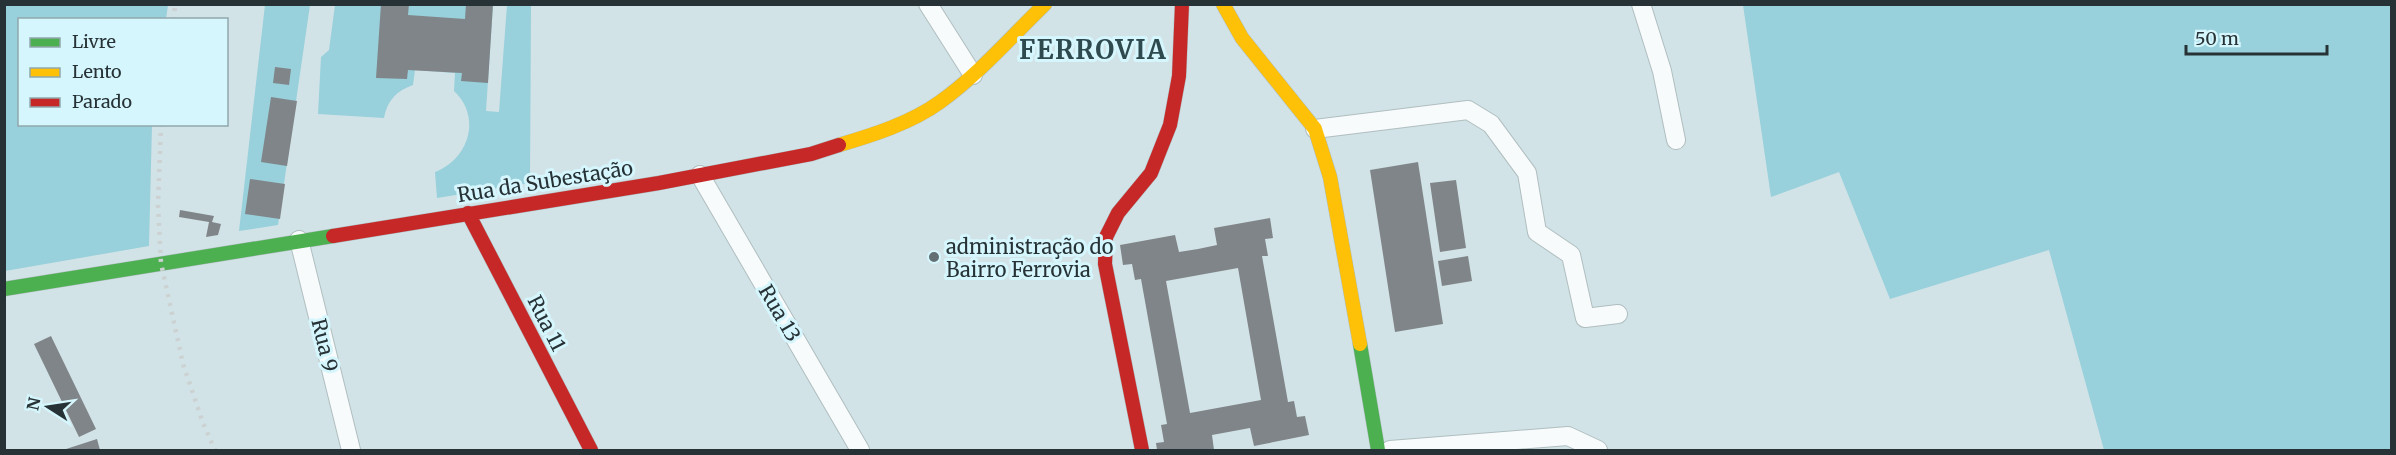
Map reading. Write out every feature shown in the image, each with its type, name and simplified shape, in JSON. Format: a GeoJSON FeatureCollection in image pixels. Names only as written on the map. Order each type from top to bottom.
{"type":"FeatureCollection","features":[{"type":"Feature","properties":{"kind":"street"},"geometry":{"type":"LineString","coordinates":[[928,4],[973,75]]}},
{"type":"Feature","properties":{"kind":"street","name":"Rua da Subestação"},"geometry":{"type":"LineString","coordinates":[[4,289],[700,175],[811,154],[883,132],[939,103],[973,75],[1045,4]]}},
{"type":"Feature","properties":{"kind":"street"},"geometry":{"type":"LineString","coordinates":[[1142,450],[1105,264],[1106,237],[1118,213],[1151,173],[1170,125],[1179,76],[1182,4]]}},
{"type":"Feature","properties":{"kind":"street"},"geometry":{"type":"LineString","coordinates":[[1223,4],[1242,38],[1315,129],[1330,177],[1344,245],[1378,450]]}},
{"type":"Feature","properties":{"kind":"street"},"geometry":{"type":"LineString","coordinates":[[1641,4],[1662,72],[1676,140]]}},
{"type":"Feature","properties":{"kind":"street"},"geometry":{"type":"LineString","coordinates":[[1315,129],[1468,110],[1491,124],[1527,173],[1537,232],[1571,255],[1585,318],[1618,314]]}},
{"type":"Feature","properties":{"kind":"street","name":"Rua 13"},"geometry":{"type":"LineString","coordinates":[[700,175],[860,450]]}},
{"type":"Feature","properties":{"kind":"street","name":"Rua 11"},"geometry":{"type":"LineString","coordinates":[[468,213],[591,450]]}},
{"type":"Feature","properties":{"kind":"street","name":"Rua 9"},"geometry":{"type":"LineString","coordinates":[[299,240],[351,450]]}},
{"type":"Feature","properties":{"kind":"street"},"geometry":{"type":"LineString","coordinates":[[1390,450],[1568,436],[1598,450]]}},
{"type":"Feature","properties":{"kind":"shaded area"},"geometry":{"type":"Polygon","coordinates":[[[5,4],[168,5],[166,18],[18,18],[18,126],[152,126],[149,246],[5,271],[5,4]]]}},
{"type":"Feature","properties":{"kind":"shaded area"},"geometry":{"type":"Polygon","coordinates":[[[265,5],[310,5],[278,225],[239,231],[265,5]]]}},
{"type":"Feature","properties":{"kind":"shaded area"},"geometry":{"type":"Polygon","coordinates":[[[335,5],[493,5],[486,111],[499,112],[507,5],[531,5],[530,183],[437,198],[435,172],[456,158],[468,136],[468,113],[463,101],[454,91],[455,73],[415,70],[413,85],[393,97],[384,118],[318,114],[321,57],[329,50],[335,5]]]}},
{"type":"Feature","properties":{"kind":"shaded area"},"geometry":{"type":"Polygon","coordinates":[[[1743,5],[2391,5],[2391,450],[2104,450],[2049,250],[1890,299],[1839,172],[1771,197],[1743,5]]]}},
{"type":"Feature","properties":{"kind":"building"},"geometry":{"type":"Polygon","coordinates":[[[381,4],[409,4],[408,15],[465,19],[466,4],[493,4],[488,83],[461,81],[462,73],[408,70],[407,79],[376,78],[381,4]]]}},
{"type":"Feature","properties":{"kind":"building"},"geometry":{"type":"Polygon","coordinates":[[[275,67],[291,69],[289,85],[273,83],[275,67]]]}},
{"type":"Feature","properties":{"kind":"building"},"geometry":{"type":"Polygon","coordinates":[[[271,97],[297,101],[287,166],[261,162],[271,97]]]}},
{"type":"Feature","properties":{"kind":"building"},"geometry":{"type":"Polygon","coordinates":[[[1418,162],[1443,324],[1395,332],[1370,170],[1418,162]]]}},
{"type":"Feature","properties":{"kind":"building"},"geometry":{"type":"Polygon","coordinates":[[[250,179],[285,184],[280,219],[245,214],[250,179]]]}},
{"type":"Feature","properties":{"kind":"building"},"geometry":{"type":"Polygon","coordinates":[[[1456,180],[1466,248],[1440,252],[1430,183],[1456,180]]]}},
{"type":"Feature","properties":{"kind":"building"},"geometry":{"type":"Polygon","coordinates":[[[180,210],[214,216],[212,222],[221,224],[218,235],[206,237],[209,222],[179,217],[180,210]]]}},
{"type":"Feature","properties":{"kind":"building"},"geometry":{"type":"Polygon","coordinates":[[[1270,218],[1273,238],[1265,239],[1268,256],[1262,256],[1288,402],[1294,401],[1297,417],[1305,416],[1309,435],[1254,446],[1250,428],[1212,435],[1214,450],[1157,450],[1156,443],[1164,442],[1161,425],[1167,424],[1141,279],[1135,280],[1132,264],[1123,265],[1120,245],[1175,235],[1179,252],[1198,249],[1217,245],[1214,228],[1270,218]],[[1238,268],[1166,281],[1190,413],[1261,400],[1238,268]]]}},
{"type":"Feature","properties":{"kind":"building"},"geometry":{"type":"Polygon","coordinates":[[[1468,256],[1472,281],[1442,286],[1438,261],[1468,256]]]}},
{"type":"Feature","properties":{"kind":"building"},"geometry":{"type":"Polygon","coordinates":[[[51,336],[96,429],[79,437],[34,344],[51,336]]]}},
{"type":"Feature","properties":{"kind":"building"},"geometry":{"type":"Polygon","coordinates":[[[97,439],[100,450],[63,450],[97,439]]]}},
{"type":"Feature","properties":{"kind":"railway"},"geometry":{"type":"LineString","coordinates":[[174,18],[175,4]]}},
{"type":"Feature","properties":{"kind":"railway"},"geometry":{"type":"LineString","coordinates":[[161,126],[158,205],[161,263],[183,364],[203,423],[215,450]]}},
{"type":"Feature","properties":{"kind":"traffic: fast"},"geometry":{"type":"LineString","coordinates":[[4,289],[333,236]]}},
{"type":"Feature","properties":{"kind":"traffic: fast"},"geometry":{"type":"LineString","coordinates":[[1360,344],[1378,450]]}},
{"type":"Feature","properties":{"kind":"traffic: slow"},"geometry":{"type":"LineString","coordinates":[[839,145],[904,122],[940,102],[981,67],[1045,4]]}},
{"type":"Feature","properties":{"kind":"traffic: slow"},"geometry":{"type":"LineString","coordinates":[[1223,4],[1242,38],[1315,129],[1330,177],[1360,344]]}},
{"type":"Feature","properties":{"kind":"traffic: jam"},"geometry":{"type":"LineString","coordinates":[[1142,450],[1105,264],[1106,237],[1118,213],[1151,173],[1170,125],[1179,76],[1182,4]]}},
{"type":"Feature","properties":{"kind":"traffic: jam"},"geometry":{"type":"LineString","coordinates":[[333,236],[659,183],[811,154],[839,145]]}},
{"type":"Feature","properties":{"kind":"traffic: jam"},"geometry":{"type":"LineString","coordinates":[[468,213],[591,450]]}},
{"type":"Feature","properties":{"kind":"place","name":"administração do Bairro Ferrovia"},"geometry":{"type":"Point","coordinates":[934,257]}},
{"type":"Feature","properties":{"kind":"district","name":"FERROVIA"},"geometry":{"type":"Point","coordinates":[1093,49]}}]}
